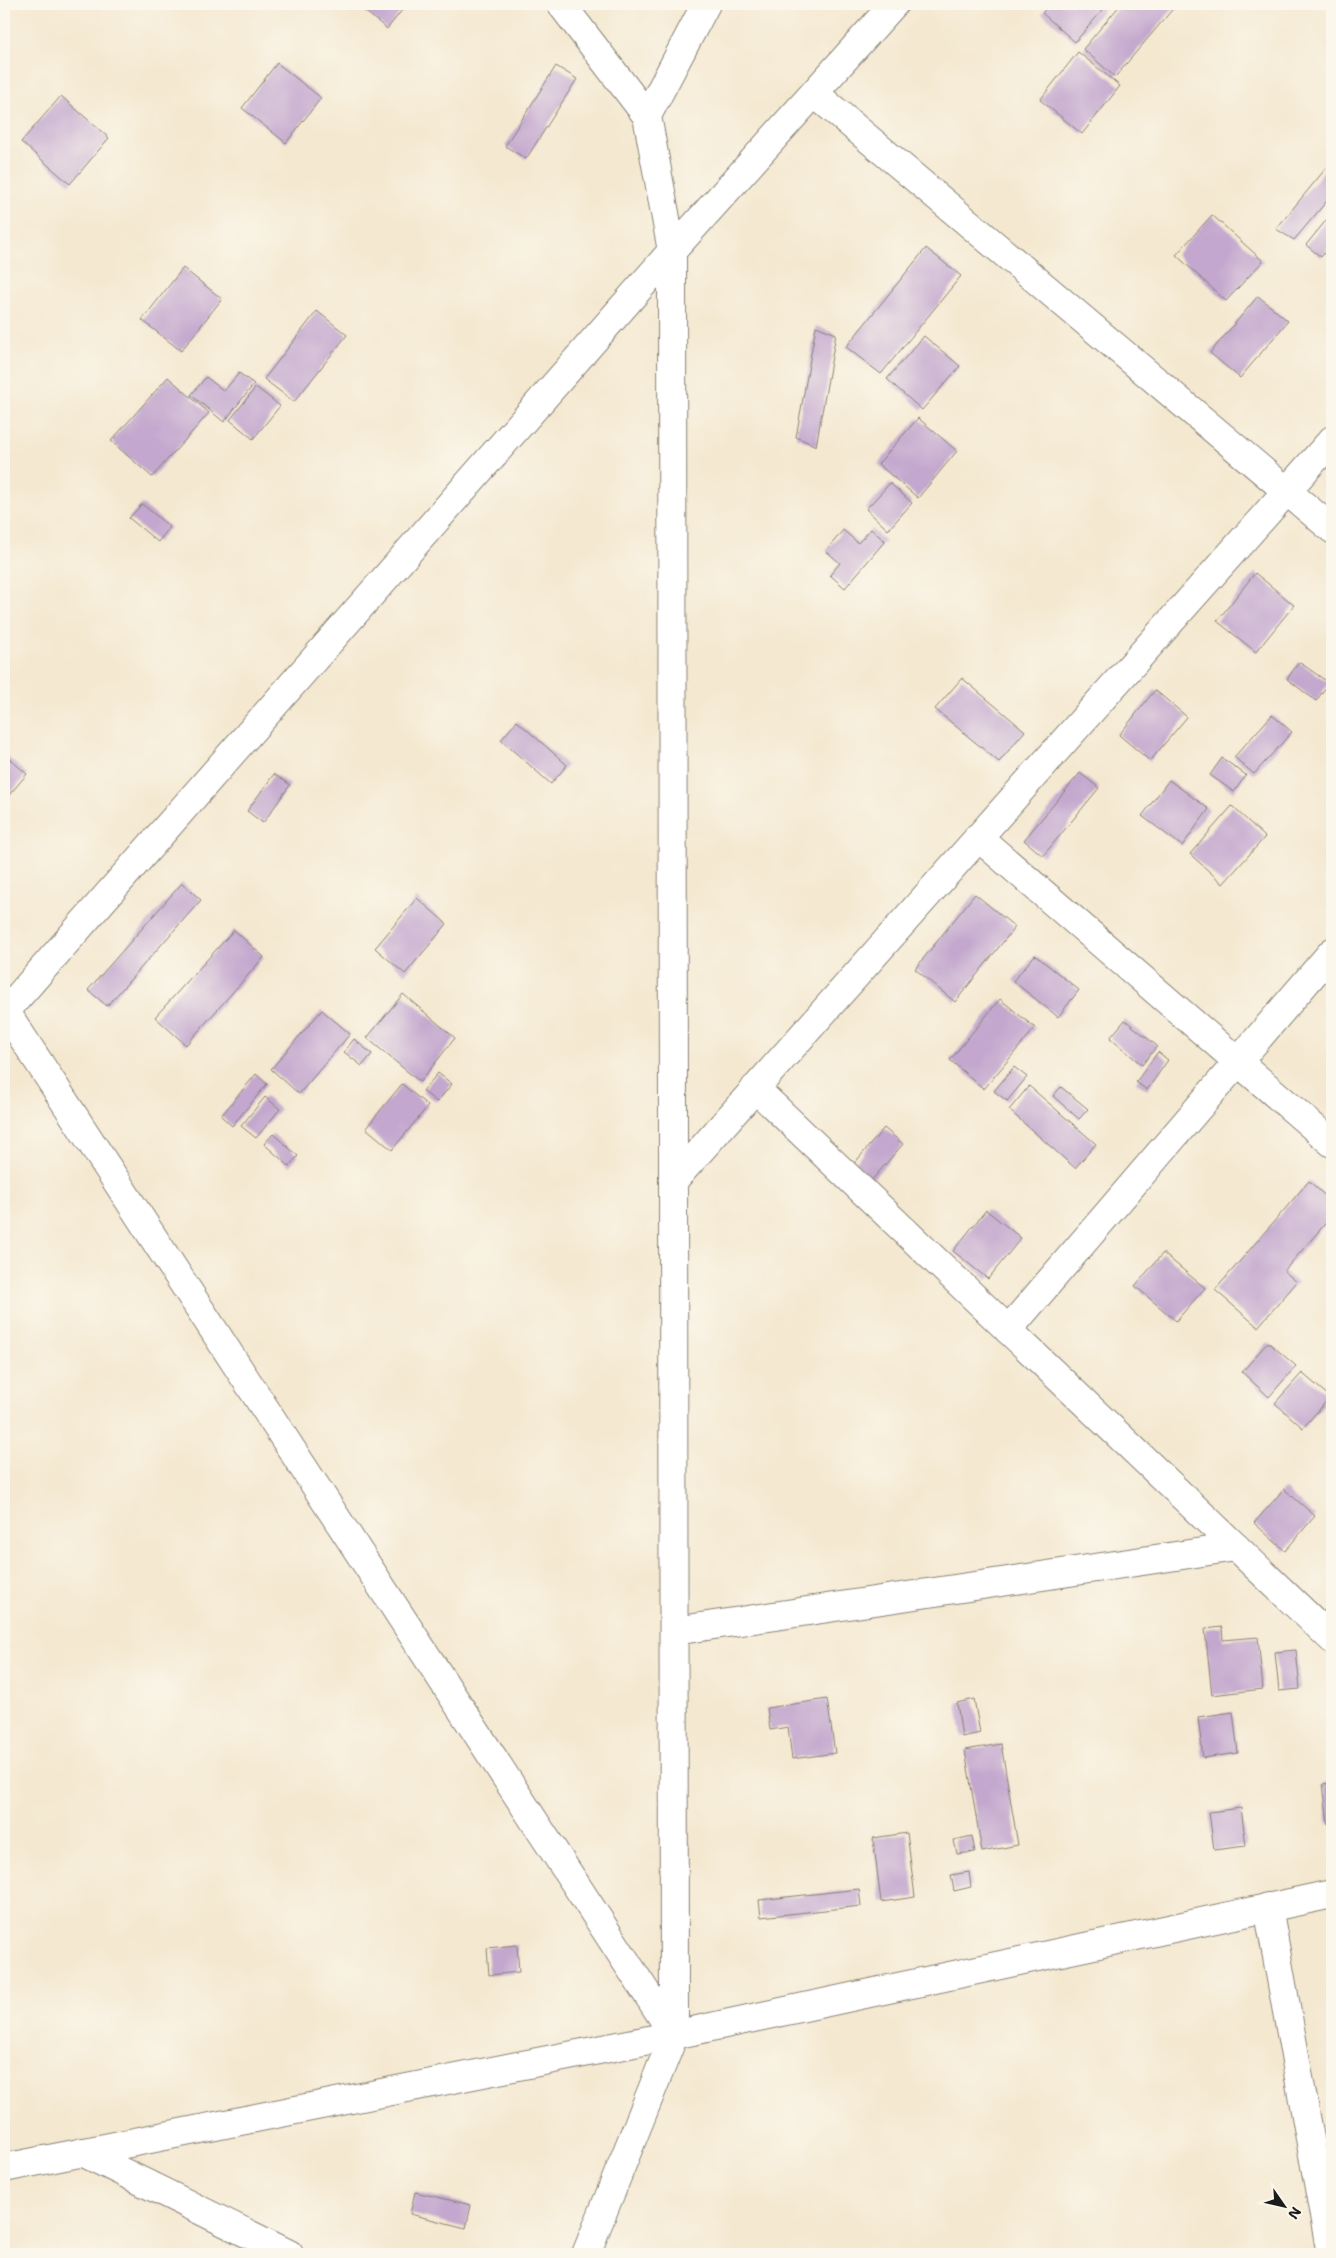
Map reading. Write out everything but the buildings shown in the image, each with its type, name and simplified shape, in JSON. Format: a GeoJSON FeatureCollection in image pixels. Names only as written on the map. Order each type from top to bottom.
{"type":"FeatureCollection","features":[{"type":"Feature","properties":{"kind":"street"},"geometry":{"type":"LineString","coordinates":[[561,4],[647,116],[672,250],[674,2035],[586,2254]]}},
{"type":"Feature","properties":{"kind":"street"},"geometry":{"type":"LineString","coordinates":[[647,116],[706,4]]}},
{"type":"Feature","properties":{"kind":"street"},"geometry":{"type":"LineString","coordinates":[[674,2035],[4,1011],[672,250],[894,4]]}},
{"type":"Feature","properties":{"kind":"street"},"geometry":{"type":"LineString","coordinates":[[814,93],[1332,529]]}},
{"type":"Feature","properties":{"kind":"street"},"geometry":{"type":"LineString","coordinates":[[674,1180],[1332,440]]}},
{"type":"Feature","properties":{"kind":"street"},"geometry":{"type":"LineString","coordinates":[[978,838],[1332,1143]]}},
{"type":"Feature","properties":{"kind":"street"},"geometry":{"type":"LineString","coordinates":[[1008,1330],[1332,952]]}},
{"type":"Feature","properties":{"kind":"street"},"geometry":{"type":"LineString","coordinates":[[755,1088],[1332,1639]]}},
{"type":"Feature","properties":{"kind":"street"},"geometry":{"type":"LineString","coordinates":[[674,1632],[1236,1547]]}},
{"type":"Feature","properties":{"kind":"street"},"geometry":{"type":"LineString","coordinates":[[4,2168],[674,2035],[1332,1894]]}},
{"type":"Feature","properties":{"kind":"street"},"geometry":{"type":"LineString","coordinates":[[1268,1907],[1331,2254]]}},
{"type":"Feature","properties":{"kind":"street"},"geometry":{"type":"LineString","coordinates":[[82,2152],[289,2254]]}}]}
